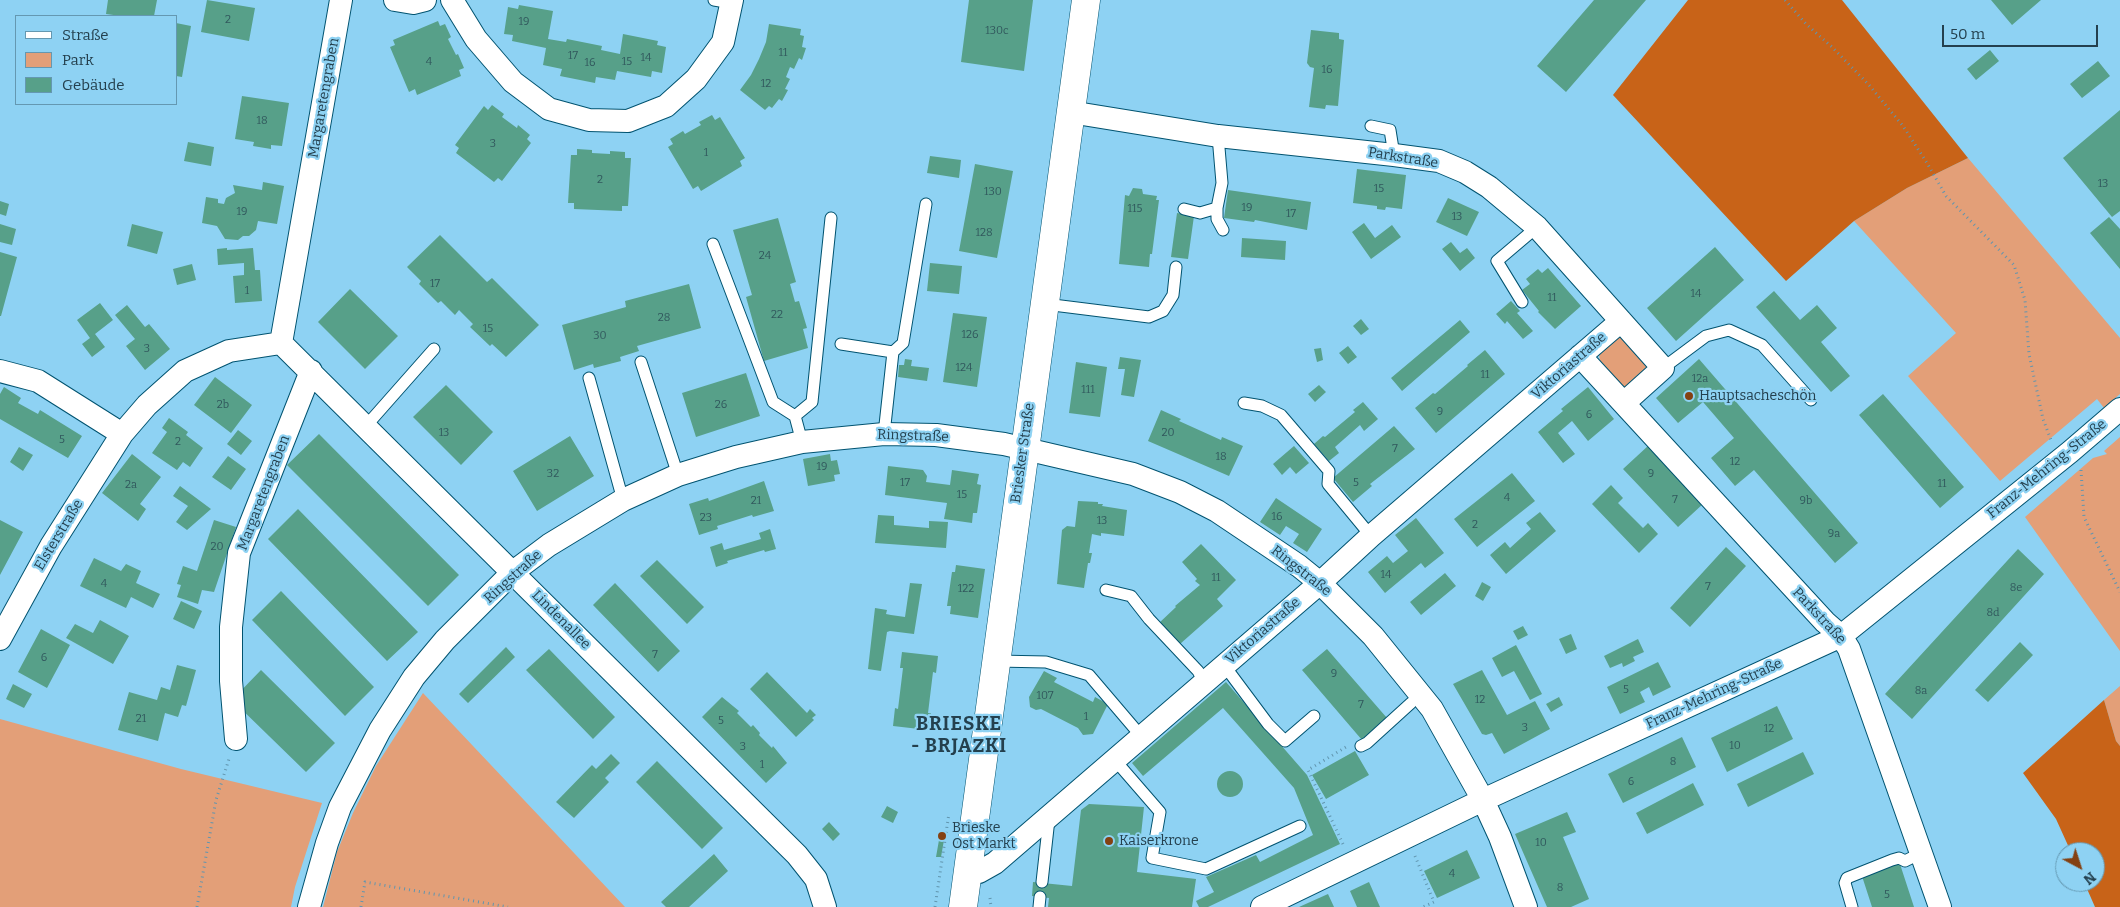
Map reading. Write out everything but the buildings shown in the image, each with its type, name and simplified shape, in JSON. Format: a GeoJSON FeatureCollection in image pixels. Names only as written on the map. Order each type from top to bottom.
{"type":"FeatureCollection","features":[{"type":"Feature","properties":{"kind":"main road","name":"Briesker Straße"},"geometry":{"type":"LineString","coordinates":[[963,907],[1086,0]]}},
{"type":"Feature","properties":{"kind":"street","name":"Margaretengraben"},"geometry":{"type":"LineString","coordinates":[[281,343],[341,0]]}},
{"type":"Feature","properties":{"kind":"street"},"geometry":{"type":"LineString","coordinates":[[395,0],[413,3],[425,0]]}},
{"type":"Feature","properties":{"kind":"street"},"geometry":{"type":"LineString","coordinates":[[452,0],[476,40],[513,82],[549,109],[589,120],[628,121],[666,106],[696,79],[723,42],[726,1]]}},
{"type":"Feature","properties":{"kind":"street","name":"Parkstraße"},"geometry":{"type":"LineString","coordinates":[[1070,112],[1218,136],[1439,161],[1465,172],[1489,187],[1537,227],[1663,368]]}},
{"type":"Feature","properties":{"kind":"street","name":"Viktoriastraße"},"geometry":{"type":"LineString","coordinates":[[969,871],[979,872],[987,869],[1621,321]]}},
{"type":"Feature","properties":{"kind":"street","name":"Lindenallee"},"geometry":{"type":"LineString","coordinates":[[281,343],[797,855],[816,879],[825,907]]}},
{"type":"Feature","properties":{"kind":"street","name":"Elsterstraße"},"geometry":{"type":"LineString","coordinates":[[0,639],[51,546],[122,434],[147,405],[185,371],[229,351],[281,343]]}},
{"type":"Feature","properties":{"kind":"street","name":"Parkstraße"},"geometry":{"type":"LineString","coordinates":[[1580,356],[1825,622],[1841,636],[1849,649],[1940,907]]}},
{"type":"Feature","properties":{"kind":"street"},"geometry":{"type":"LineString","coordinates":[[1624,403],[1663,368]]}},
{"type":"Feature","properties":{"kind":"street"},"geometry":{"type":"LineString","coordinates":[[0,371],[38,381],[122,434]]}},
{"type":"Feature","properties":{"kind":"street","name":"Margaretengraben"},"geometry":{"type":"LineString","coordinates":[[236,739],[231,681],[231,627],[240,553],[312,372]]}},
{"type":"Feature","properties":{"kind":"street","name":"Franz-Mehring-Straße"},"geometry":{"type":"LineString","coordinates":[[1262,907],[1483,800],[1841,636],[2067,455],[2120,409]]}},
{"type":"Feature","properties":{"kind":"street","name":"Ringstraße"},"geometry":{"type":"LineString","coordinates":[[309,907],[327,843],[340,807],[357,771],[393,709],[414,677],[445,640],[513,572],[549,545],[624,500],[678,475],[736,457],[802,442],[884,434],[936,435],[1024,448],[1133,474],[1180,492],[1216,511],[1299,566],[1320,583],[1373,636],[1432,709],[1483,800],[1500,837],[1526,907]]}},
{"type":"Feature","properties":{"kind":"lane"},"geometry":{"type":"LineString","coordinates":[[1371,126],[1390,130],[1394,155]]}},
{"type":"Feature","properties":{"kind":"lane"},"geometry":{"type":"LineString","coordinates":[[1218,136],[1222,183],[1217,208],[1217,219],[1223,230]]}},
{"type":"Feature","properties":{"kind":"lane"},"geometry":{"type":"LineString","coordinates":[[884,434],[893,352],[903,343],[926,204]]}},
{"type":"Feature","properties":{"kind":"lane"},"geometry":{"type":"LineString","coordinates":[[1184,209],[1200,213],[1217,208]]}},
{"type":"Feature","properties":{"kind":"lane"},"geometry":{"type":"LineString","coordinates":[[796,416],[812,402],[831,218]]}},
{"type":"Feature","properties":{"kind":"lane"},"geometry":{"type":"LineString","coordinates":[[1522,302],[1492,260],[1537,227]]}},
{"type":"Feature","properties":{"kind":"lane"},"geometry":{"type":"LineString","coordinates":[[713,244],[773,402],[796,416],[802,442]]}},
{"type":"Feature","properties":{"kind":"lane"},"geometry":{"type":"LineString","coordinates":[[1044,304],[1149,318],[1163,311],[1173,295],[1176,267]]}},
{"type":"Feature","properties":{"kind":"lane"},"geometry":{"type":"LineString","coordinates":[[1663,368],[1706,336],[1728,330],[1762,345],[1811,400]]}},
{"type":"Feature","properties":{"kind":"lane"},"geometry":{"type":"LineString","coordinates":[[841,344],[893,352]]}},
{"type":"Feature","properties":{"kind":"lane"},"geometry":{"type":"LineString","coordinates":[[366,426],[434,349]]}},
{"type":"Feature","properties":{"kind":"lane"},"geometry":{"type":"LineString","coordinates":[[641,362],[678,475]]}},
{"type":"Feature","properties":{"kind":"lane"},"geometry":{"type":"LineString","coordinates":[[589,378],[624,500]]}},
{"type":"Feature","properties":{"kind":"lane"},"geometry":{"type":"LineString","coordinates":[[1244,404],[1262,406],[1281,415],[1329,471],[1328,484],[1371,536]]}},
{"type":"Feature","properties":{"kind":"lane"},"geometry":{"type":"LineString","coordinates":[[1106,590],[1131,596],[1149,619],[1198,672],[1204,682]]}},
{"type":"Feature","properties":{"kind":"lane"},"geometry":{"type":"LineString","coordinates":[[996,661],[1046,662],[1089,675],[1140,736]]}},
{"type":"Feature","properties":{"kind":"lane"},"geometry":{"type":"LineString","coordinates":[[1224,665],[1268,724],[1284,741],[1314,716]]}},
{"type":"Feature","properties":{"kind":"lane"},"geometry":{"type":"LineString","coordinates":[[1361,746],[1367,743],[1411,703]]}},
{"type":"Feature","properties":{"kind":"lane"},"geometry":{"type":"LineString","coordinates":[[1114,759],[1160,812],[1152,858],[1206,870],[1300,826]]}},
{"type":"Feature","properties":{"kind":"lane"},"geometry":{"type":"LineString","coordinates":[[1042,882],[1049,815]]}},
{"type":"Feature","properties":{"kind":"lane"},"geometry":{"type":"LineString","coordinates":[[1852,907],[1845,883],[1848,878],[1892,860],[1899,858],[1905,861],[1922,853]]}},
{"type":"Feature","properties":{"kind":"path"},"geometry":{"type":"LineString","coordinates":[[1785,0],[1806,24],[1832,47],[1869,85],[1903,126],[1928,163],[1946,196],[2014,266],[2025,300],[2029,354],[2043,419],[2050,438],[2081,470],[2084,517],[2120,592]]}},
{"type":"Feature","properties":{"kind":"path"},"geometry":{"type":"LineString","coordinates":[[197,907],[216,800],[236,739]]}},
{"type":"Feature","properties":{"kind":"path"},"geometry":{"type":"LineString","coordinates":[[1352,863],[1308,770],[1348,746],[1361,746]]}},
{"type":"Feature","properties":{"kind":"path"},"geometry":{"type":"LineString","coordinates":[[1412,850],[1434,902],[1423,907]]}},
{"type":"Feature","properties":{"kind":"path"},"geometry":{"type":"LineString","coordinates":[[361,907],[365,882],[508,907]]}},
{"type":"Feature","properties":{"kind":"green space"},"geometry":{"type":"Polygon","coordinates":[[[1968,158],[2120,338],[2120,394],[2104,408],[2097,399],[2000,481],[1908,376],[1956,333],[1854,221],[1907,188],[1968,158]]]}},
{"type":"Feature","properties":{"kind":"green space"},"geometry":{"type":"Polygon","coordinates":[[[1616,337],[1628,339],[1645,357],[1648,368],[1629,388],[1617,386],[1601,367],[1599,354],[1616,337]]]}},
{"type":"Feature","properties":{"kind":"green space"},"geometry":{"type":"Polygon","coordinates":[[[2120,437],[2120,651],[2025,517],[2093,458],[2107,454],[2104,451],[2120,437]]]}},
{"type":"Feature","properties":{"kind":"green space"},"geometry":{"type":"Polygon","coordinates":[[[2120,686],[2120,746],[2116,741],[2104,700],[2120,686]]]}},
{"type":"Feature","properties":{"kind":"green space"},"geometry":{"type":"Polygon","coordinates":[[[423,693],[625,907],[323,907],[337,852],[353,813],[376,766],[423,693]]]}},
{"type":"Feature","properties":{"kind":"green space"},"geometry":{"type":"Polygon","coordinates":[[[0,719],[181,769],[322,803],[295,887],[291,907],[0,907],[0,719]]]}},
{"type":"Feature","properties":{"kind":"shaded area"},"geometry":{"type":"Polygon","coordinates":[[[1688,0],[1842,0],[1968,158],[1907,188],[1854,221],[1786,281],[1613,95],[1688,0]]]}},
{"type":"Feature","properties":{"kind":"shaded area"},"geometry":{"type":"Polygon","coordinates":[[[2104,700],[2116,741],[2120,746],[2120,907],[2095,907],[2088,892],[2105,892],[2105,842],[2066,842],[2056,819],[2023,773],[2104,700]]]}},
{"type":"Feature","properties":{"kind":"place","name":"Hauptsacheschön"},"geometry":{"type":"Point","coordinates":[1689,396]}},
{"type":"Feature","properties":{"kind":"place","name":"Brieske Ost Markt"},"geometry":{"type":"Point","coordinates":[942,836]}},
{"type":"Feature","properties":{"kind":"place","name":"Kaiserkrone"},"geometry":{"type":"Point","coordinates":[1109,841]}},
{"type":"Feature","properties":{"kind":"district","name":"BRIESKE - BRJAZKI"},"geometry":{"type":"Point","coordinates":[959,736]}}]}
